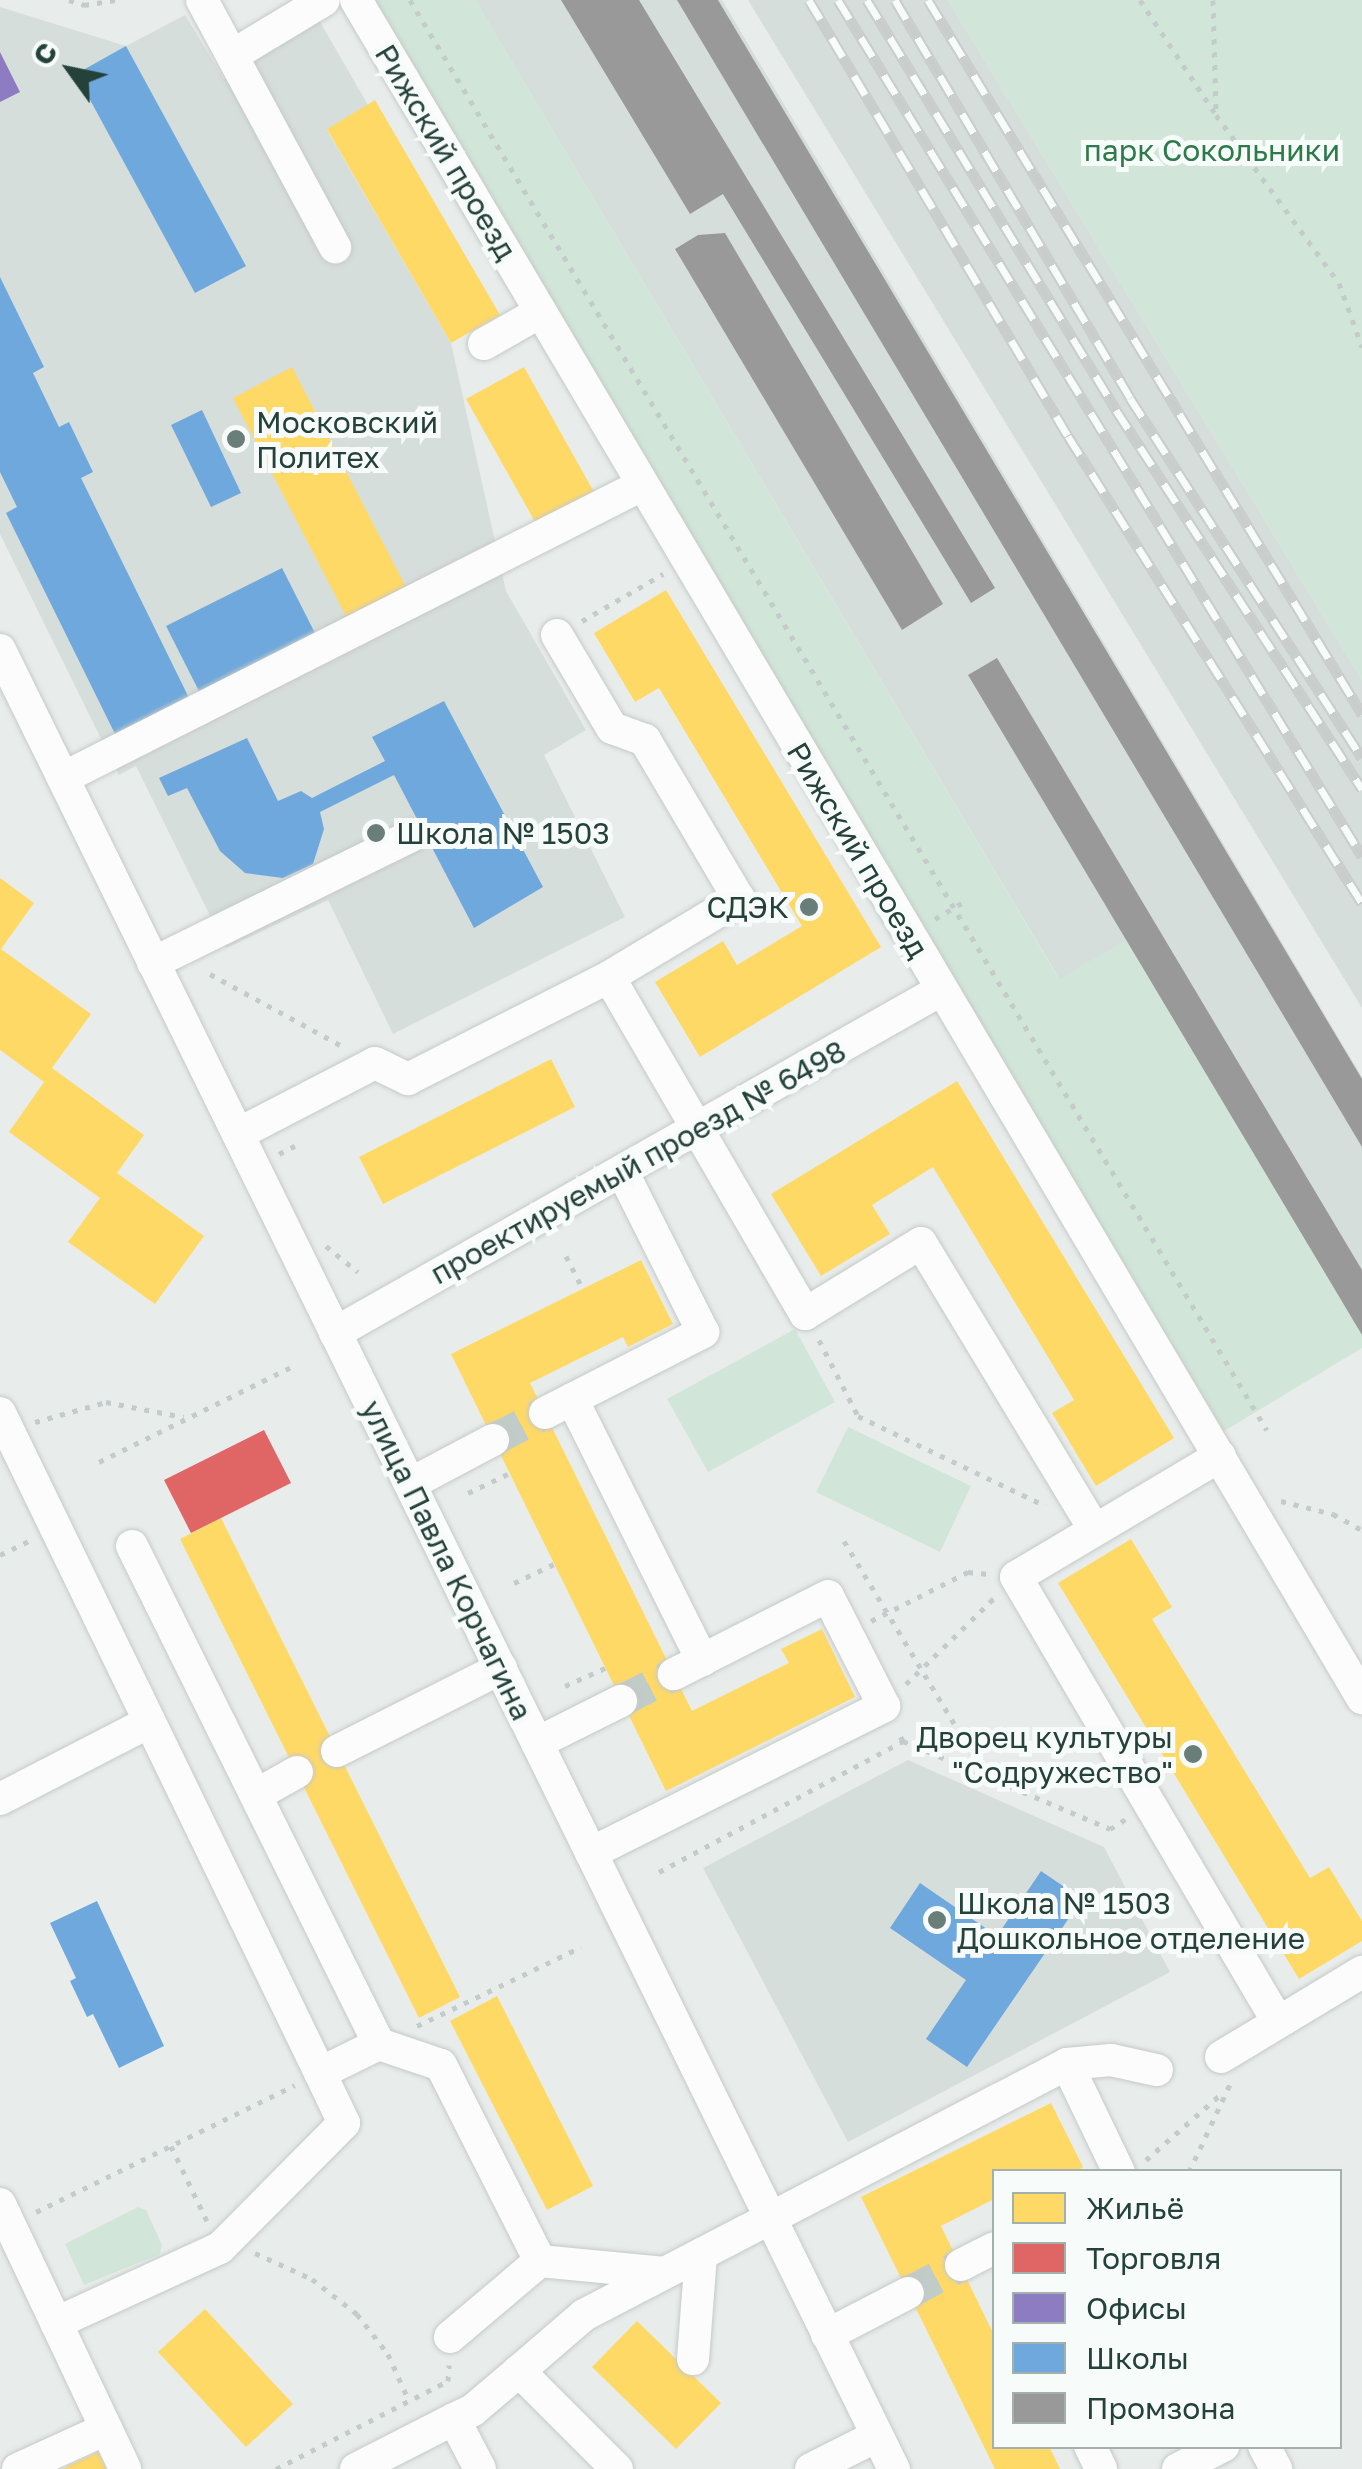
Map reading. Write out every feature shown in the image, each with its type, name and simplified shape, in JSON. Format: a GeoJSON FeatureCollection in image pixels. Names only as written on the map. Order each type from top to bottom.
{"type":"FeatureCollection","features":[{"type":"Feature","properties":{"kind":"street"},"geometry":{"type":"LineString","coordinates":[[202,0],[237,71],[336,247]]}},
{"type":"Feature","properties":{"kind":"street"},"geometry":{"type":"LineString","coordinates":[[232,55],[324,0]]}},
{"type":"Feature","properties":{"kind":"street","name":"Рижский проезд"},"geometry":{"type":"LineString","coordinates":[[356,0],[1362,1698]]}},
{"type":"Feature","properties":{"kind":"street"},"geometry":{"type":"LineString","coordinates":[[484,344],[540,312]]}},
{"type":"Feature","properties":{"kind":"street"},"geometry":{"type":"LineString","coordinates":[[63,778],[642,484]]}},
{"type":"Feature","properties":{"kind":"street"},"geometry":{"type":"LineString","coordinates":[[238,1134],[374,1063],[408,1078],[609,977],[739,899],[644,740],[612,728],[557,634]]}},
{"type":"Feature","properties":{"kind":"street","name":"улица Павла Корчагина"},"geometry":{"type":"LineString","coordinates":[[0,650],[894,2469]]}},
{"type":"Feature","properties":{"kind":"street"},"geometry":{"type":"LineString","coordinates":[[154,962],[411,836]]}},
{"type":"Feature","properties":{"kind":"street"},"geometry":{"type":"LineString","coordinates":[[609,977],[805,1314],[921,1243],[1094,1529]]}},
{"type":"Feature","properties":{"kind":"street","name":"проектируемый проезд № 6498"},"geometry":{"type":"LineString","coordinates":[[335,1332],[942,990]]}},
{"type":"Feature","properties":{"kind":"street"},"geometry":{"type":"LineString","coordinates":[[591,1853],[884,1706],[828,1596],[688,1667],[558,1406],[703,1332],[622,1171]]}},
{"type":"Feature","properties":{"kind":"street"},"geometry":{"type":"LineString","coordinates":[[4,1422],[344,2123],[220,2248],[56,2323]]}},
{"type":"Feature","properties":{"kind":"street"},"geometry":{"type":"LineString","coordinates":[[410,1484],[493,1440]]}},
{"type":"Feature","properties":{"kind":"street"},"geometry":{"type":"LineString","coordinates":[[1220,1456],[1016,1577],[1278,2022]]}},
{"type":"Feature","properties":{"kind":"street"},"geometry":{"type":"LineString","coordinates":[[132,1546],[380,2044]]}},
{"type":"Feature","properties":{"kind":"street"},"geometry":{"type":"LineString","coordinates":[[338,1751],[501,1668]]}},
{"type":"Feature","properties":{"kind":"street"},"geometry":{"type":"LineString","coordinates":[[537,1743],[621,1701]]}},
{"type":"Feature","properties":{"kind":"street"},"geometry":{"type":"LineString","coordinates":[[0,1800],[149,1722]]}},
{"type":"Feature","properties":{"kind":"street"},"geometry":{"type":"LineString","coordinates":[[256,1796],[298,1772]]}},
{"type":"Feature","properties":{"kind":"street"},"geometry":{"type":"LineString","coordinates":[[1228,2067],[1278,2022],[1362,1972]]}},
{"type":"Feature","properties":{"kind":"street"},"geometry":{"type":"LineString","coordinates":[[320,2073],[380,2044],[442,2065],[540,2261]]}},
{"type":"Feature","properties":{"kind":"street"},"geometry":{"type":"LineString","coordinates":[[356,2469],[473,2410],[584,2315],[1067,2064],[1111,2060],[1157,2070]]}},
{"type":"Feature","properties":{"kind":"street"},"geometry":{"type":"LineString","coordinates":[[1067,2064],[1118,2169]]}},
{"type":"Feature","properties":{"kind":"street"},"geometry":{"type":"LineString","coordinates":[[3,2219],[125,2469]]}},
{"type":"Feature","properties":{"kind":"street"},"geometry":{"type":"LineString","coordinates":[[960,2266],[992,2249]]}},
{"type":"Feature","properties":{"kind":"street"},"geometry":{"type":"LineString","coordinates":[[694,2359],[701,2254]]}},
{"type":"Feature","properties":{"kind":"street"},"geometry":{"type":"LineString","coordinates":[[450,2337],[540,2261],[664,2272]]}},
{"type":"Feature","properties":{"kind":"street"},"geometry":{"type":"LineString","coordinates":[[828,2335],[908,2292]]}},
{"type":"Feature","properties":{"kind":"street"},"geometry":{"type":"LineString","coordinates":[[519,2371],[618,2469]]}},
{"type":"Feature","properties":{"kind":"street"},"geometry":{"type":"LineString","coordinates":[[454,2419],[480,2469]]}},
{"type":"Feature","properties":{"kind":"street"},"geometry":{"type":"LineString","coordinates":[[18,2469],[106,2429]]}},
{"type":"Feature","properties":{"kind":"street"},"geometry":{"type":"LineString","coordinates":[[811,2469],[877,2436]]}},
{"type":"Feature","properties":{"kind":"street"},"geometry":{"type":"LineString","coordinates":[[1178,2469],[1217,2449]]}},
{"type":"Feature","properties":{"kind":"path"},"geometry":{"type":"LineString","coordinates":[[69,0],[84,4],[117,0]]}},
{"type":"Feature","properties":{"kind":"path"},"geometry":{"type":"LineString","coordinates":[[410,0],[1267,1430]]}},
{"type":"Feature","properties":{"kind":"path"},"geometry":{"type":"LineString","coordinates":[[1140,0],[1216,116],[1339,283],[1362,347]]}},
{"type":"Feature","properties":{"kind":"path"},"geometry":{"type":"LineString","coordinates":[[1213,0],[1216,116]]}},
{"type":"Feature","properties":{"kind":"path"},"geometry":{"type":"LineString","coordinates":[[557,634],[670,570]]}},
{"type":"Feature","properties":{"kind":"path"},"geometry":{"type":"LineString","coordinates":[[922,927],[962,902]]}},
{"type":"Feature","properties":{"kind":"path"},"geometry":{"type":"LineString","coordinates":[[210,974],[374,1063]]}},
{"type":"Feature","properties":{"kind":"path"},"geometry":{"type":"LineString","coordinates":[[566,1256],[582,1289]]}},
{"type":"Feature","properties":{"kind":"path"},"geometry":{"type":"LineString","coordinates":[[805,1314],[858,1416],[1094,1529]]}},
{"type":"Feature","properties":{"kind":"path"},"geometry":{"type":"LineString","coordinates":[[99,1462],[295,1365]]}},
{"type":"Feature","properties":{"kind":"path"},"geometry":{"type":"LineString","coordinates":[[4,1422],[106,1402],[187,1418]]}},
{"type":"Feature","properties":{"kind":"path"},"geometry":{"type":"LineString","coordinates":[[468,1493],[510,1474]]}},
{"type":"Feature","properties":{"kind":"path"},"geometry":{"type":"LineString","coordinates":[[1268,1497],[1333,1514],[1362,1530]]}},
{"type":"Feature","properties":{"kind":"path"},"geometry":{"type":"LineString","coordinates":[[844,1541],[986,1776]]}},
{"type":"Feature","properties":{"kind":"path"},"geometry":{"type":"LineString","coordinates":[[514,1582],[554,1564]]}},
{"type":"Feature","properties":{"kind":"path"},"geometry":{"type":"LineString","coordinates":[[846,1633],[968,1572],[1016,1577]]}},
{"type":"Feature","properties":{"kind":"path"},"geometry":{"type":"LineString","coordinates":[[1016,1577],[884,1706],[903,1741],[1110,1829],[1150,1804]]}},
{"type":"Feature","properties":{"kind":"path"},"geometry":{"type":"LineString","coordinates":[[566,1686],[605,1668]]}},
{"type":"Feature","properties":{"kind":"path"},"geometry":{"type":"LineString","coordinates":[[660,1872],[903,1741]]}},
{"type":"Feature","properties":{"kind":"path"},"geometry":{"type":"LineString","coordinates":[[380,2044],[581,1948]]}},
{"type":"Feature","properties":{"kind":"path"},"geometry":{"type":"LineString","coordinates":[[1190,2169],[1225,2090],[1228,2067]]}},
{"type":"Feature","properties":{"kind":"path"},"geometry":{"type":"LineString","coordinates":[[3,2219],[170,2146],[320,2073]]}},
{"type":"Feature","properties":{"kind":"path"},"geometry":{"type":"LineString","coordinates":[[1136,2169],[1225,2090]]}},
{"type":"Feature","properties":{"kind":"path"},"geometry":{"type":"LineString","coordinates":[[170,2146],[220,2248],[265,2255],[312,2279],[357,2314],[388,2354],[409,2401]]}},
{"type":"Feature","properties":{"kind":"path"},"geometry":{"type":"LineString","coordinates":[[276,2469],[448,2381],[450,2337]]}},
{"type":"Feature","properties":{"kind":"shaded area"},"geometry":{"type":"Polygon","coordinates":[[[475,0],[722,0],[1362,1077],[1362,1335],[1127,941],[1060,980],[475,0]]]}},
{"type":"Feature","properties":{"kind":"shaded area"},"geometry":{"type":"Polygon","coordinates":[[[748,0],[948,0],[1362,680],[1362,1008],[748,0]]]}},
{"type":"Feature","properties":{"kind":"shaded area","name":"Московский Политех"},"geometry":{"type":"Polygon","coordinates":[[[0,7],[126,46],[185,15],[224,79],[319,20],[368,105],[327,130],[451,343],[506,591],[586,730],[544,755],[625,917],[393,1034],[328,900],[226,948],[136,766],[119,775],[0,534],[0,7]]]}},
{"type":"Feature","properties":{"kind":"shaded area","name":"Школа № 1503 Дошкольное отделение"},"geometry":{"type":"Polygon","coordinates":[[[908,1760],[1104,1847],[1170,1972],[848,2142],[703,1868],[908,1760]]]}},
{"type":"Feature","properties":{"kind":"green space"},"geometry":{"type":"Polygon","coordinates":[[[369,0],[475,0],[1059,979],[1127,940],[1362,1335],[1362,1348],[1224,1431],[369,0]]]}},
{"type":"Feature","properties":{"kind":"green space","name":"парк Сокольники"},"geometry":{"type":"Polygon","coordinates":[[[948,0],[1362,0],[1362,680],[948,0]]]}},
{"type":"Feature","properties":{"kind":"green space"},"geometry":{"type":"Polygon","coordinates":[[[795,1329],[835,1402],[708,1472],[667,1399],[795,1329]]]}},
{"type":"Feature","properties":{"kind":"green space"},"geometry":{"type":"Polygon","coordinates":[[[848,1427],[971,1486],[940,1552],[816,1492],[848,1427]]]}},
{"type":"Feature","properties":{"kind":"green space"},"geometry":{"type":"Polygon","coordinates":[[[138,2207],[146,2210],[162,2245],[160,2254],[84,2285],[65,2244],[138,2207]]]}},
{"type":"Feature","properties":{"kind":"building: Жильё"},"geometry":{"type":"Polygon","coordinates":[[[375,100],[500,315],[451,343],[327,129],[375,100]]]}},
{"type":"Feature","properties":{"kind":"building: Жильё"},"geometry":{"type":"Polygon","coordinates":[[[292,367],[409,593],[350,624],[233,398],[292,367]]]}},
{"type":"Feature","properties":{"kind":"building: Жильё"},"geometry":{"type":"Polygon","coordinates":[[[524,367],[599,501],[547,543],[466,399],[524,367]]]}},
{"type":"Feature","properties":{"kind":"building: Жильё"},"geometry":{"type":"Polygon","coordinates":[[[666,590],[881,947],[700,1057],[655,982],[723,941],[737,965],[802,926],[659,688],[635,702],[594,633],[666,590]]]}},
{"type":"Feature","properties":{"kind":"building: Жильё"},"geometry":{"type":"Polygon","coordinates":[[[0,878],[34,903],[1,949],[91,1014],[52,1068],[144,1135],[117,1173],[204,1236],[155,1304],[68,1242],[100,1198],[9,1132],[44,1082],[0,1050],[0,878]]]}},
{"type":"Feature","properties":{"kind":"building: Жильё"},"geometry":{"type":"Polygon","coordinates":[[[551,1059],[575,1107],[383,1204],[359,1157],[551,1059]]]}},
{"type":"Feature","properties":{"kind":"building: Жильё"},"geometry":{"type":"Polygon","coordinates":[[[957,1081],[1174,1438],[1096,1486],[1052,1413],[1074,1400],[933,1167],[872,1205],[890,1234],[821,1276],[771,1194],[957,1081]]]}},
{"type":"Feature","properties":{"kind":"building: Жильё"},"geometry":{"type":"Polygon","coordinates":[[[641,1260],[673,1324],[628,1347],[623,1337],[530,1383],[692,1711],[789,1663],[781,1649],[822,1629],[855,1697],[666,1791],[451,1354],[641,1260]]]}},
{"type":"Feature","properties":{"kind":"building: Жильё"},"geometry":{"type":"Polygon","coordinates":[[[221,1518],[460,1997],[419,2018],[180,1539],[221,1518]]]}},
{"type":"Feature","properties":{"kind":"building: Жильё"},"geometry":{"type":"Polygon","coordinates":[[[1131,1539],[1172,1607],[1152,1619],[1310,1878],[1329,1867],[1362,1921],[1362,1941],[1299,1979],[1058,1583],[1131,1539]]]}},
{"type":"Feature","properties":{"kind":"building: Жильё"},"geometry":{"type":"Polygon","coordinates":[[[497,1996],[593,2186],[547,2210],[450,2021],[497,1996]]]}},
{"type":"Feature","properties":{"kind":"building: Жильё"},"geometry":{"type":"Polygon","coordinates":[[[1051,2103],[1083,2167],[992,2169],[992,2200],[941,2226],[992,2331],[992,2449],[1050,2449],[1060,2469],[995,2469],[861,2197],[1051,2103]]]}},
{"type":"Feature","properties":{"kind":"building: Жильё"},"geometry":{"type":"Polygon","coordinates":[[[205,2309],[293,2404],[246,2447],[158,2352],[205,2309]]]}},
{"type":"Feature","properties":{"kind":"building: Жильё"},"geometry":{"type":"Polygon","coordinates":[[[637,2321],[721,2403],[676,2449],[592,2367],[637,2321]]]}},
{"type":"Feature","properties":{"kind":"building: Жильё"},"geometry":{"type":"Polygon","coordinates":[[[98,2452],[106,2469],[63,2469],[70,2465],[98,2452]]]}},
{"type":"Feature","properties":{"kind":"building: Торговля"},"geometry":{"type":"Polygon","coordinates":[[[264,1430],[291,1483],[191,1533],[164,1480],[264,1430]]]}},
{"type":"Feature","properties":{"kind":"building: Офисы"},"geometry":{"type":"Polygon","coordinates":[[[0,52],[20,92],[0,102],[0,52]]]}},
{"type":"Feature","properties":{"kind":"building: Школы"},"geometry":{"type":"Polygon","coordinates":[[[126,46],[246,266],[195,293],[76,74],[126,46]]]}},
{"type":"Feature","properties":{"kind":"building: Школы"},"geometry":{"type":"Polygon","coordinates":[[[0,277],[44,367],[33,373],[59,427],[69,422],[93,472],[81,478],[191,702],[117,738],[6,513],[17,507],[0,472],[0,277]]]}},
{"type":"Feature","properties":{"kind":"building: Школы"},"geometry":{"type":"Polygon","coordinates":[[[202,410],[241,493],[211,507],[171,425],[202,410]]]}},
{"type":"Feature","properties":{"kind":"building: Школы"},"geometry":{"type":"Polygon","coordinates":[[[282,568],[318,639],[202,697],[166,626],[282,568]]]}},
{"type":"Feature","properties":{"kind":"building: Школы"},"geometry":{"type":"Polygon","coordinates":[[[444,701],[543,887],[474,928],[394,775],[320,812],[324,829],[313,864],[283,878],[245,873],[220,851],[187,788],[168,796],[159,778],[247,738],[278,801],[301,791],[312,798],[385,761],[372,737],[444,701]]]}},
{"type":"Feature","properties":{"kind":"building: Школы"},"geometry":{"type":"Polygon","coordinates":[[[1041,1871],[1082,1899],[967,2067],[926,2039],[966,1980],[890,1928],[920,1883],[997,1936],[1041,1871]]]}},
{"type":"Feature","properties":{"kind":"building: Школы"},"geometry":{"type":"Polygon","coordinates":[[[97,1901],[164,2046],[119,2068],[93,2014],[87,2017],[70,1981],[76,1978],[50,1923],[97,1901]]]}},
{"type":"Feature","properties":{"kind":"building: Промзона"},"geometry":{"type":"Polygon","coordinates":[[[561,0],[639,0],[995,588],[971,603],[723,194],[690,214],[561,0]]]}},
{"type":"Feature","properties":{"kind":"building: Промзона"},"geometry":{"type":"Polygon","coordinates":[[[677,0],[718,0],[1362,1079],[1362,1147],[677,0]]]}},
{"type":"Feature","properties":{"kind":"building: Промзона"},"geometry":{"type":"Polygon","coordinates":[[[725,233],[943,604],[902,630],[675,249],[698,235],[725,233]]]}},
{"type":"Feature","properties":{"kind":"building: Промзона"},"geometry":{"type":"Polygon","coordinates":[[[997,658],[1362,1270],[1362,1335],[968,675],[997,658]]]}},
{"type":"Feature","properties":{"kind":"tunnel"},"geometry":{"type":"LineString","coordinates":[[493,1440],[545,1413]]}},
{"type":"Feature","properties":{"kind":"tunnel"},"geometry":{"type":"LineString","coordinates":[[621,1701],[674,1674]]}},
{"type":"Feature","properties":{"kind":"tunnel"},"geometry":{"type":"LineString","coordinates":[[908,2293],[961,2265]]}},
{"type":"Feature","properties":{"kind":"railway"},"geometry":{"type":"LineString","coordinates":[[809,0],[1068,436],[1362,903]]}},
{"type":"Feature","properties":{"kind":"railway"},"geometry":{"type":"LineString","coordinates":[[838,0],[1362,856]]}},
{"type":"Feature","properties":{"kind":"railway"},"geometry":{"type":"LineString","coordinates":[[867,0],[1116,410],[1362,789]]}},
{"type":"Feature","properties":{"kind":"railway"},"geometry":{"type":"LineString","coordinates":[[895,0],[1130,398],[1362,758]]}},
{"type":"Feature","properties":{"kind":"railway"},"geometry":{"type":"LineString","coordinates":[[928,0],[1362,714]]}},
{"type":"Feature","properties":{"kind":"place","name":"Московский Политех"},"geometry":{"type":"Point","coordinates":[236,439]}},
{"type":"Feature","properties":{"kind":"place","name":"Школа № 1503"},"geometry":{"type":"Point","coordinates":[376,833]}},
{"type":"Feature","properties":{"kind":"place","name":"СДЭК"},"geometry":{"type":"Point","coordinates":[809,907]}},
{"type":"Feature","properties":{"kind":"place","name":"Дворец культуры \"Содружество\""},"geometry":{"type":"Point","coordinates":[1193,1754]}},
{"type":"Feature","properties":{"kind":"place","name":"Школа № 1503 Дошкольное отделение"},"geometry":{"type":"Point","coordinates":[937,1920]}}]}
